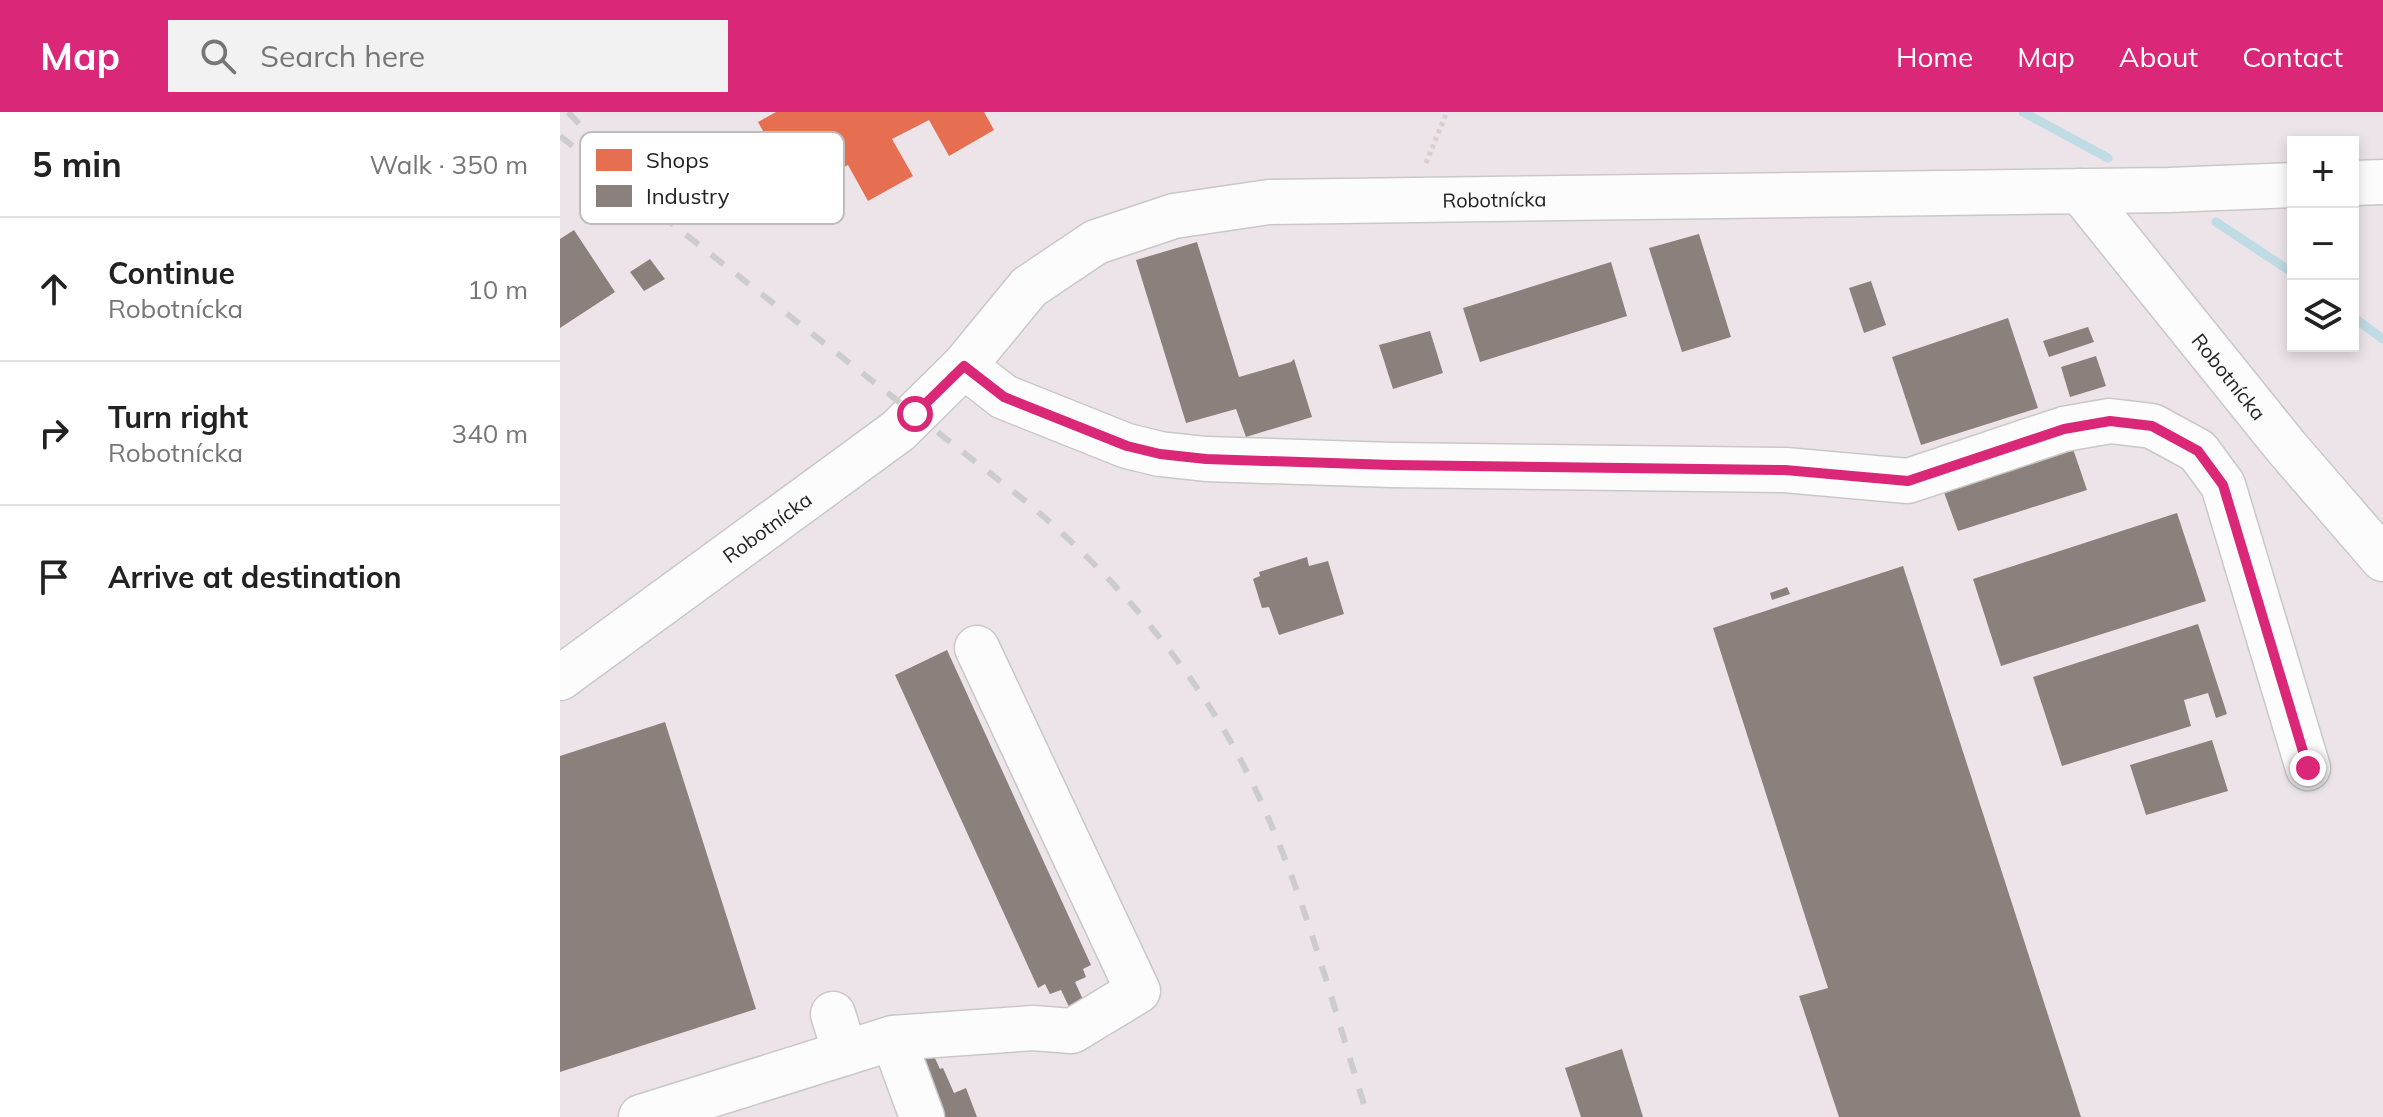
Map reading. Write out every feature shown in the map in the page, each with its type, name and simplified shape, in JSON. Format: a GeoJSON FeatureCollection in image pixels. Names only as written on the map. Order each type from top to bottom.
{"type":"FeatureCollection","features":[{"type":"Feature","properties":{"kind":"street"},"geometry":{"type":"LineString","coordinates":[[2359,183],[2383,182]]}},
{"type":"Feature","properties":{"kind":"street","name":"Robotnícka"},"geometry":{"type":"LineString","coordinates":[[560,678],[898,431],[964,366],[1029,287],[1096,242],[1174,216],[1269,202],[2080,191],[2287,185]]}},
{"type":"Feature","properties":{"kind":"street","name":"Robotnícka"},"geometry":{"type":"LineString","coordinates":[[2080,191],[2287,448],[2383,559]]}},
{"type":"Feature","properties":{"kind":"street"},"geometry":{"type":"LineString","coordinates":[[964,366],[1004,397],[1127,446],[1160,454],[1206,459],[1392,465],[1785,470],[1908,481],[2064,429],[2110,421],[2152,426],[2198,451],[2223,485],[2308,768]]}},
{"type":"Feature","properties":{"kind":"street"},"geometry":{"type":"LineString","coordinates":[[641,1117],[839,1033],[893,1038],[1033,1028],[1072,1031],[1138,991],[977,648]]}},
{"type":"Feature","properties":{"kind":"street"},"geometry":{"type":"LineString","coordinates":[[893,1038],[922,1117]]}},
{"type":"Feature","properties":{"kind":"path"},"geometry":{"type":"LineString","coordinates":[[1411,199],[1447,112]]}},
{"type":"Feature","properties":{"kind":"shaded area"},"geometry":{"type":"Polygon","coordinates":[[[560,112],[2383,112],[2383,1117],[560,1117],[560,112]]]}},
{"type":"Feature","properties":{"kind":"building: Shops"},"geometry":{"type":"Polygon","coordinates":[[[776,112],[984,112],[994,130],[949,156],[929,120],[892,139],[913,176],[868,201],[848,165],[844,167],[844,132],[764,132],[758,122],[776,112]]]}},
{"type":"Feature","properties":{"kind":"building: Industry"},"geometry":{"type":"Polygon","coordinates":[[[574,230],[615,292],[560,328],[560,239],[574,230]]]}},
{"type":"Feature","properties":{"kind":"building: Industry"},"geometry":{"type":"Polygon","coordinates":[[[1699,234],[1731,337],[1682,352],[1649,248],[1699,234]]]}},
{"type":"Feature","properties":{"kind":"building: Industry"},"geometry":{"type":"Polygon","coordinates":[[[1197,242],[1239,377],[1294,359],[1312,417],[1246,437],[1236,409],[1186,423],[1136,260],[1197,242]]]}},
{"type":"Feature","properties":{"kind":"building: Industry"},"geometry":{"type":"Polygon","coordinates":[[[650,259],[665,279],[644,291],[630,272],[650,259]]]}},
{"type":"Feature","properties":{"kind":"building: Industry"},"geometry":{"type":"Polygon","coordinates":[[[1611,262],[1627,316],[1480,362],[1463,308],[1611,262]]]}},
{"type":"Feature","properties":{"kind":"building: Industry"},"geometry":{"type":"Polygon","coordinates":[[[1871,281],[1886,325],[1864,333],[1849,288],[1871,281]]]}},
{"type":"Feature","properties":{"kind":"building: Industry"},"geometry":{"type":"Polygon","coordinates":[[[2008,318],[2038,408],[1921,445],[1892,357],[2008,318]]]}},
{"type":"Feature","properties":{"kind":"building: Industry"},"geometry":{"type":"Polygon","coordinates":[[[2088,327],[2094,342],[2049,357],[2043,341],[2088,327]]]}},
{"type":"Feature","properties":{"kind":"building: Industry"},"geometry":{"type":"Polygon","coordinates":[[[1430,331],[1443,373],[1393,389],[1379,345],[1430,331]]]}},
{"type":"Feature","properties":{"kind":"building: Industry"},"geometry":{"type":"Polygon","coordinates":[[[2096,356],[2106,386],[2070,397],[2061,367],[2096,356]]]}},
{"type":"Feature","properties":{"kind":"building: Industry"},"geometry":{"type":"Polygon","coordinates":[[[2071,443],[2087,490],[1958,531],[1941,484],[2071,443]]]}},
{"type":"Feature","properties":{"kind":"building: Industry"},"geometry":{"type":"Polygon","coordinates":[[[2177,513],[2206,601],[2001,666],[1973,579],[2177,513]]]}},
{"type":"Feature","properties":{"kind":"building: Industry"},"geometry":{"type":"Polygon","coordinates":[[[1307,557],[1309,566],[1328,561],[1344,614],[1279,635],[1269,607],[1262,608],[1253,579],[1260,576],[1259,572],[1307,557]]]}},
{"type":"Feature","properties":{"kind":"building: Industry"},"geometry":{"type":"Polygon","coordinates":[[[1903,566],[2081,1117],[1839,1117],[1799,996],[1828,988],[1713,628],[1903,566]]]}},
{"type":"Feature","properties":{"kind":"building: Industry"},"geometry":{"type":"Polygon","coordinates":[[[1787,587],[1790,594],[1772,600],[1770,593],[1787,587]]]}},
{"type":"Feature","properties":{"kind":"building: Industry"},"geometry":{"type":"Polygon","coordinates":[[[2198,624],[2227,714],[2216,718],[2208,693],[2184,700],[2191,726],[2062,766],[2033,677],[2198,624]]]}},
{"type":"Feature","properties":{"kind":"building: Industry"},"geometry":{"type":"Polygon","coordinates":[[[947,650],[1091,965],[1083,969],[1086,977],[1075,982],[1085,1004],[1071,1011],[1061,990],[1050,994],[1045,984],[1038,988],[895,675],[947,650]]]}},
{"type":"Feature","properties":{"kind":"building: Industry"},"geometry":{"type":"Polygon","coordinates":[[[665,722],[756,1009],[560,1072],[560,756],[665,722]]]}},
{"type":"Feature","properties":{"kind":"building: Industry"},"geometry":{"type":"Polygon","coordinates":[[[2212,740],[2228,791],[2146,815],[2130,765],[2212,740]]]}},
{"type":"Feature","properties":{"kind":"building: Industry"},"geometry":{"type":"Polygon","coordinates":[[[1622,1049],[1643,1117],[1581,1117],[1565,1068],[1622,1049]]]}},
{"type":"Feature","properties":{"kind":"building: Industry"},"geometry":{"type":"Polygon","coordinates":[[[934,1056],[954,1093],[966,1088],[977,1117],[940,1117],[921,1060],[934,1056]]]}},
{"type":"Feature","properties":{"kind":"waterway"},"geometry":{"type":"LineString","coordinates":[[2023,112],[2108,158]]}},
{"type":"Feature","properties":{"kind":"waterway"},"geometry":{"type":"LineString","coordinates":[[2216,222],[2287,269]]}},
{"type":"Feature","properties":{"kind":"waterway"},"geometry":{"type":"LineString","coordinates":[[2359,321],[2383,339]]}},
{"type":"Feature","properties":{"kind":"railway"},"geometry":{"type":"LineString","coordinates":[[568,112],[587,132]]}},
{"type":"Feature","properties":{"kind":"railway"},"geometry":{"type":"LineString","coordinates":[[560,136],[580,152]]}},
{"type":"Feature","properties":{"kind":"railway"},"geometry":{"type":"LineString","coordinates":[[672,224],[1028,503],[1114,585],[1165,644],[1231,742],[1274,832],[1309,926],[1368,1117]]}},
{"type":"Feature","properties":{"kind":"route"},"geometry":{"type":"LineString","coordinates":[[915,414],[964,366],[1004,397],[1127,446],[1160,454],[1206,459],[1392,465],[1785,470],[1908,481],[2064,429],[2110,421],[2152,426],[2198,451],[2223,485],[2308,768]]}}]}
